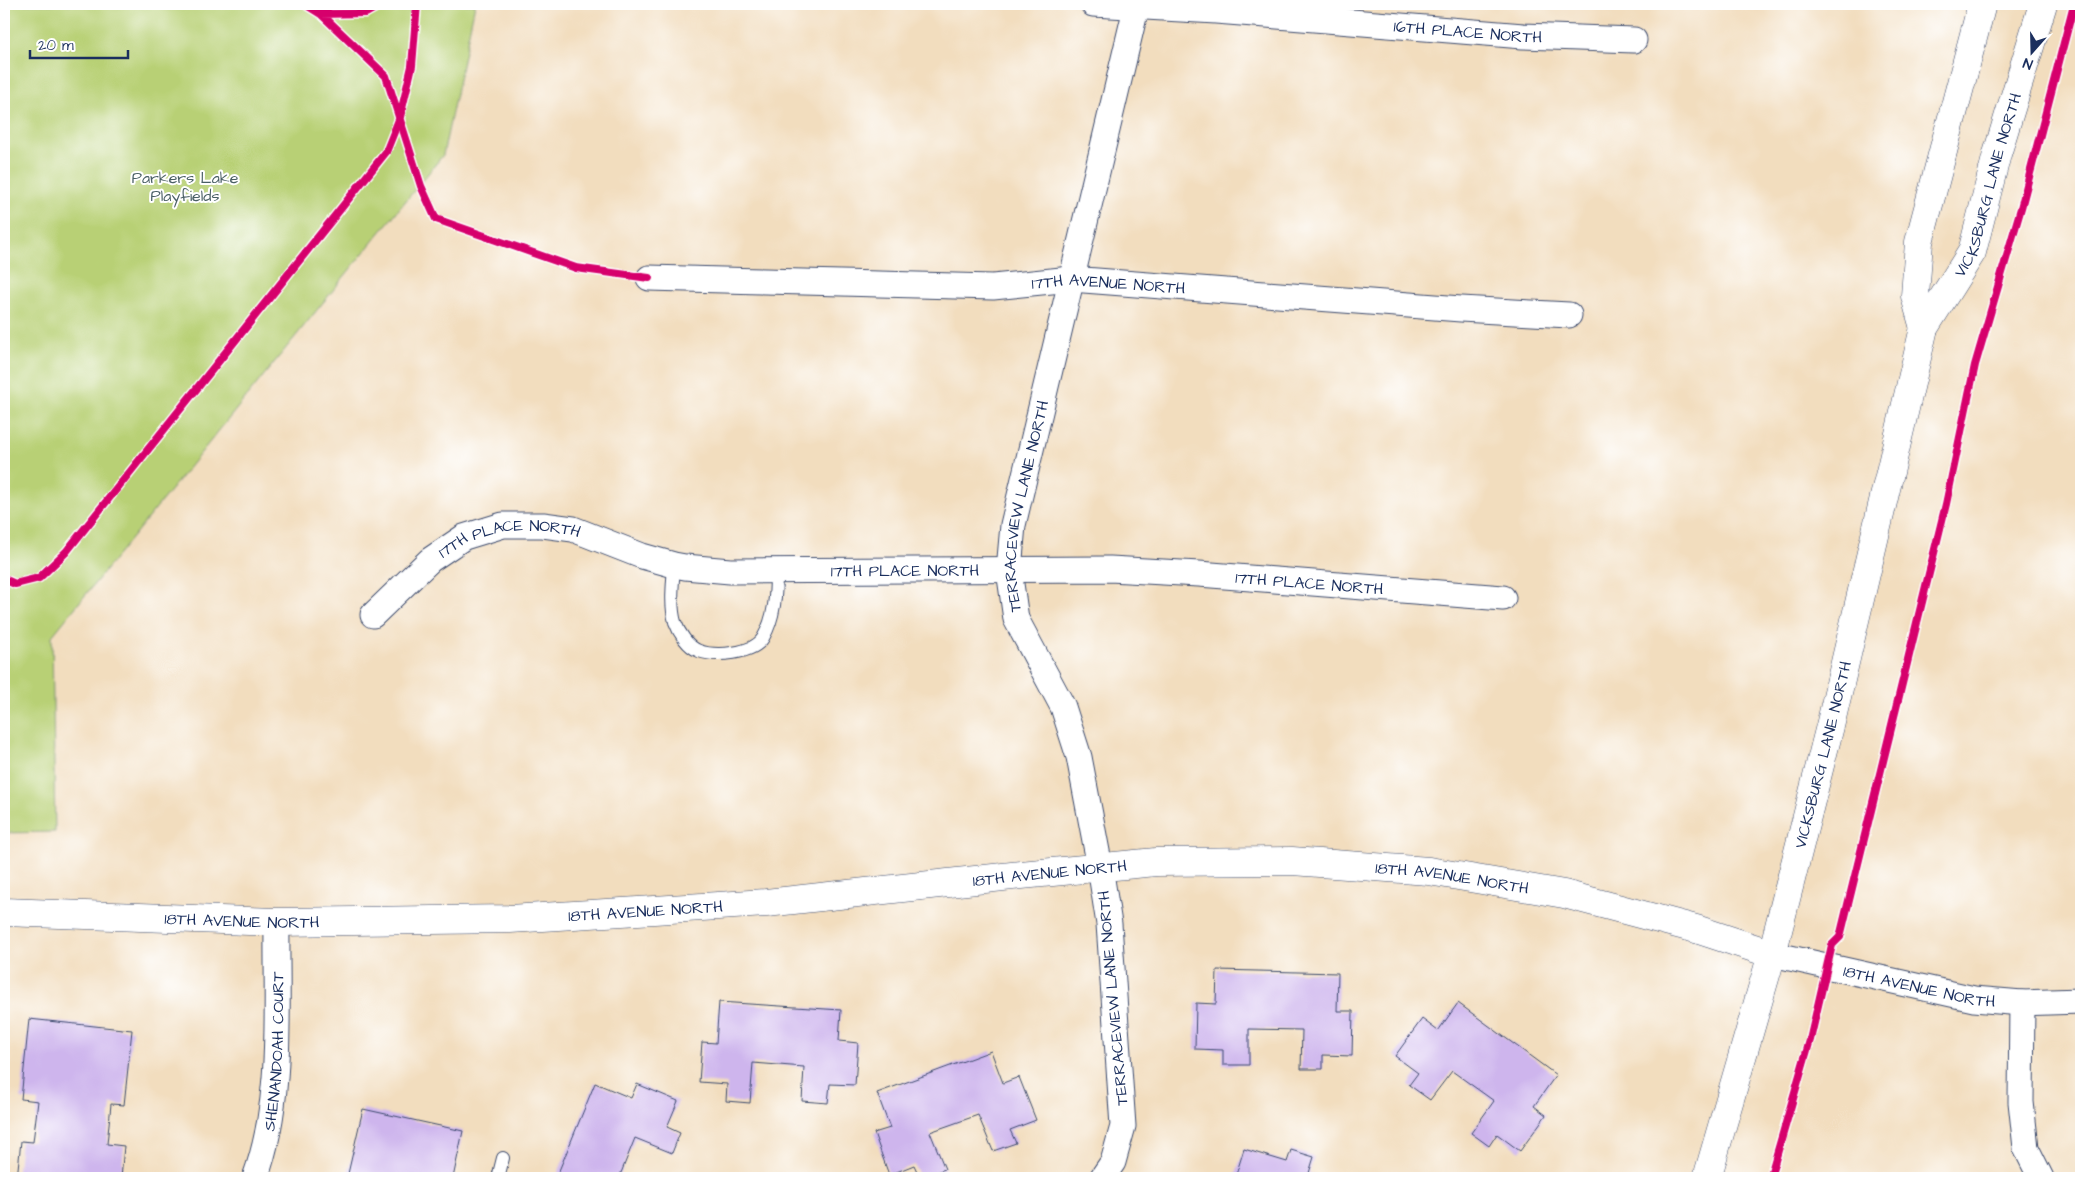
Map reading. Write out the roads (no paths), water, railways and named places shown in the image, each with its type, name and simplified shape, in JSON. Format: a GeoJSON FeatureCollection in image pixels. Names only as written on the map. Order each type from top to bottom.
{"type":"FeatureCollection","features":[{"type":"Feature","properties":{"kind":"street","name":"16TH PLACE NORTH"},"geometry":{"type":"LineString","coordinates":[[1093,4],[1137,4],[1523,36],[1634,40]]}},
{"type":"Feature","properties":{"kind":"street","name":"TERRACEVIEW LANE NORTH"},"geometry":{"type":"LineString","coordinates":[[1102,1178],[1113,1162],[1123,1126],[1109,924],[1079,757],[1063,707],[1016,619],[1009,570],[1013,526],[1137,4]]}},
{"type":"Feature","properties":{"kind":"street","name":"VICKSBURG LANE NORTH"},"geometry":{"type":"LineString","coordinates":[[1924,328],[1916,296],[1919,242],[1982,4]]}},
{"type":"Feature","properties":{"kind":"street","name":"VICKSBURG LANE NORTH"},"geometry":{"type":"LineString","coordinates":[[1707,1178],[1772,954],[1831,722],[1924,328],[1972,252],[1997,154],[2043,4]]}},
{"type":"Feature","properties":{"kind":"street","name":"17TH AVENUE NORTH"},"geometry":{"type":"LineString","coordinates":[[649,278],[993,287],[1071,280],[1461,309],[1568,315]]}},
{"type":"Feature","properties":{"kind":"street","name":"17TH PLACE NORTH"},"geometry":{"type":"LineString","coordinates":[[373,615],[430,560],[464,537],[503,525],[543,525],[573,529],[642,556],[685,568],[730,571],[1110,569],[1199,574],[1503,598]]}},
{"type":"Feature","properties":{"kind":"street","name":"18TH AVENUE NORTH"},"geometry":{"type":"LineString","coordinates":[[4,912],[277,922],[510,918],[766,904],[1156,862],[1292,861],[1429,871],[1564,894],[1696,929],[1772,954],[1974,999],[2022,1004],[2081,1001]]}},
{"type":"Feature","properties":{"kind":"street","name":"SHENANDOAH COURT"},"geometry":{"type":"LineString","coordinates":[[256,1178],[261,1164],[272,1099],[276,1054],[277,922]]}},
{"type":"Feature","properties":{"kind":"street"},"geometry":{"type":"LineString","coordinates":[[2022,1004],[2021,1102],[2026,1148],[2041,1178]]}},
{"type":"Feature","properties":{"kind":"lane"},"geometry":{"type":"LineString","coordinates":[[674,565],[672,600],[675,622],[685,640],[699,651],[721,654],[744,652],[762,640],[775,603],[776,571]]}},
{"type":"Feature","properties":{"kind":"lane"},"geometry":{"type":"LineString","coordinates":[[498,1178],[503,1158]]}},
{"type":"Feature","properties":{"kind":"park label","name":"Parkers Lake Playfields"},"geometry":{"type":"Point","coordinates":[185,186]}}]}
